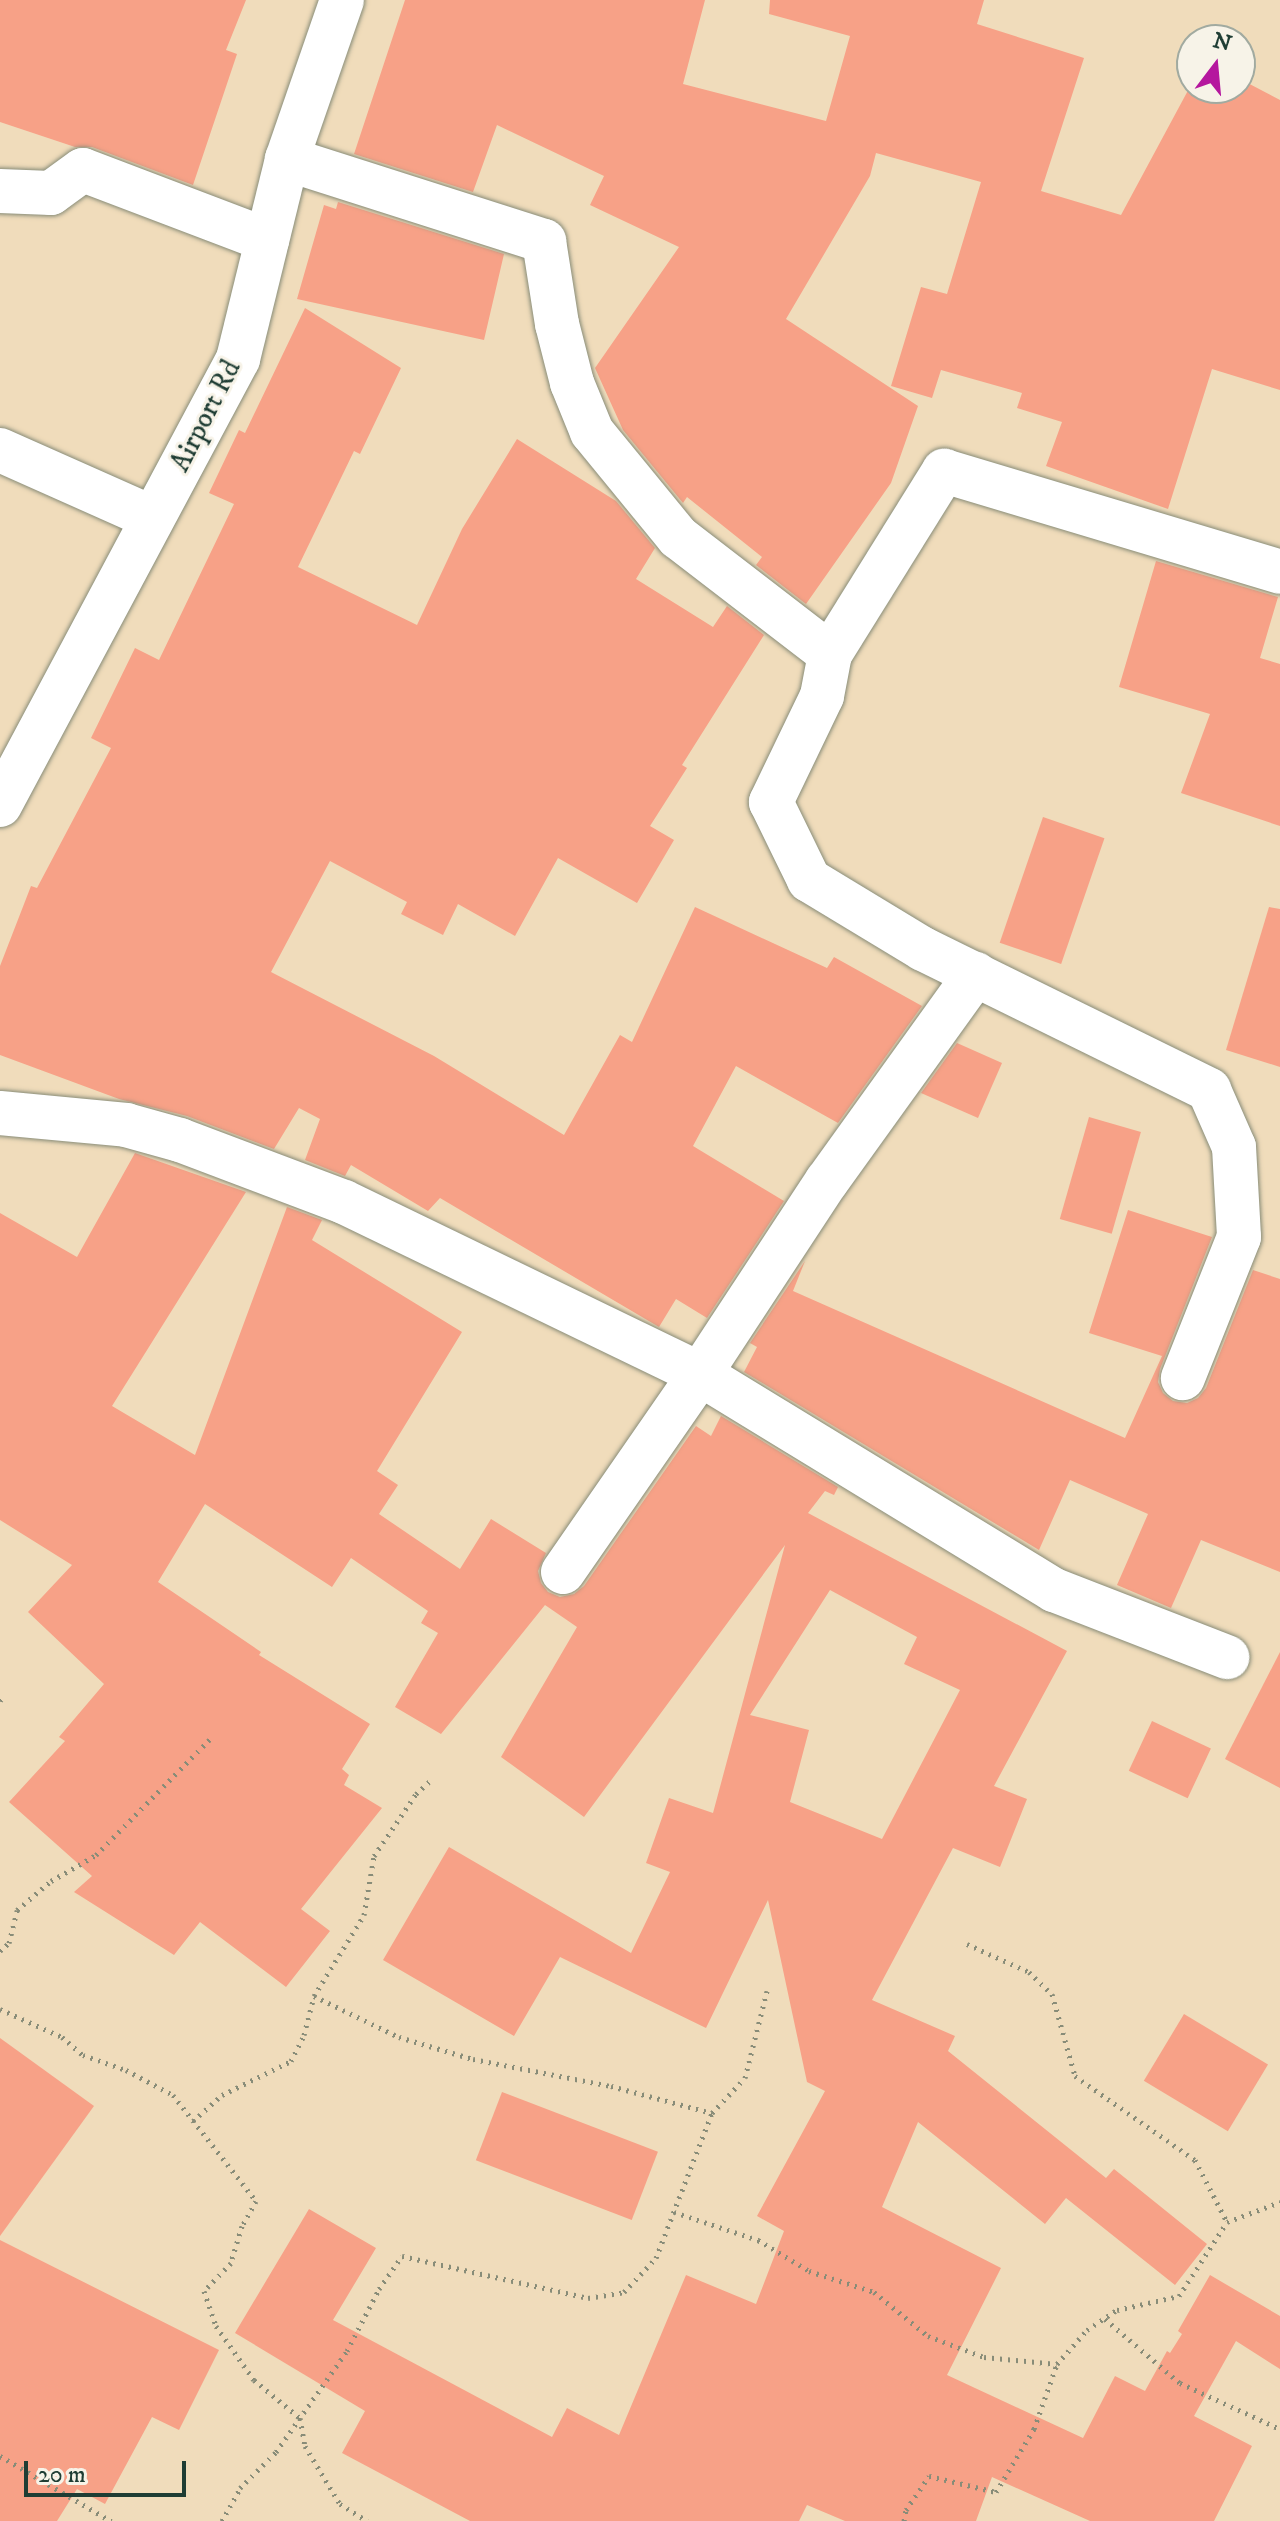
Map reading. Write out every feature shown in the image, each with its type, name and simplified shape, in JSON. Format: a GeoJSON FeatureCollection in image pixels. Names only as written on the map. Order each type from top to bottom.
{"type":"FeatureCollection","features":[{"type":"Feature","properties":{"kind":"street","name":"Airport Rd"},"geometry":{"type":"LineString","coordinates":[[0,805],[238,359],[287,159],[342,0]]}},
{"type":"Feature","properties":{"kind":"street"},"geometry":{"type":"LineString","coordinates":[[287,159],[544,241],[557,324],[572,383],[592,432],[678,537],[830,654]]}},
{"type":"Feature","properties":{"kind":"street"},"geometry":{"type":"LineString","coordinates":[[0,191],[51,193],[83,170],[267,240]]}},
{"type":"Feature","properties":{"kind":"street"},"geometry":{"type":"LineString","coordinates":[[0,450],[153,518]]}},
{"type":"Feature","properties":{"kind":"street"},"geometry":{"type":"LineString","coordinates":[[1183,1378],[1239,1237],[1234,1147],[1209,1090],[923,949],[809,880],[771,802],[822,696],[830,654],[944,471],[1280,572]]}},
{"type":"Feature","properties":{"kind":"street"},"geometry":{"type":"LineString","coordinates":[[563,1572],[700,1374],[827,1181],[976,974]]}},
{"type":"Feature","properties":{"kind":"street"},"geometry":{"type":"LineString","coordinates":[[0,1113],[126,1125],[180,1140],[344,1202],[700,1374],[1054,1590],[1227,1657]]}},
{"type":"Feature","properties":{"kind":"path"},"geometry":{"type":"LineString","coordinates":[[0,1951],[9,1943],[17,1910],[51,1881],[96,1855],[213,1736]]}},
{"type":"Feature","properties":{"kind":"path"},"geometry":{"type":"LineString","coordinates":[[193,2121],[222,2095],[291,2061],[304,2035],[314,1996],[364,1915],[374,1856],[416,1794],[430,1781]]}},
{"type":"Feature","properties":{"kind":"path"},"geometry":{"type":"LineString","coordinates":[[967,1944],[1029,1972],[1052,1994],[1075,2076],[1195,2160],[1227,2222]]}},
{"type":"Feature","properties":{"kind":"path"},"geometry":{"type":"LineString","coordinates":[[222,2521],[240,2488],[276,2452],[347,2351],[379,2289],[402,2256],[588,2298],[624,2292],[656,2258],[712,2113],[745,2078],[767,1991]]}},
{"type":"Feature","properties":{"kind":"path"},"geometry":{"type":"LineString","coordinates":[[314,1996],[399,2037],[473,2059],[611,2086],[712,2113]]}},
{"type":"Feature","properties":{"kind":"path"},"geometry":{"type":"LineString","coordinates":[[0,2009],[62,2037],[83,2055],[126,2070],[173,2095],[256,2201],[242,2226],[231,2263],[204,2291],[216,2326],[254,2380],[300,2418],[305,2446],[340,2504],[367,2521]]}},
{"type":"Feature","properties":{"kind":"path"},"geometry":{"type":"LineString","coordinates":[[904,2521],[906,2510],[929,2476],[996,2492],[1034,2429],[1057,2364],[1087,2330],[1117,2310],[1179,2296],[1227,2222],[1280,2202]]}},
{"type":"Feature","properties":{"kind":"path"},"geometry":{"type":"LineString","coordinates":[[674,2212],[758,2240],[809,2271],[874,2292],[928,2336],[984,2357],[1057,2364]]}},
{"type":"Feature","properties":{"kind":"path"},"geometry":{"type":"LineString","coordinates":[[1105,2319],[1180,2383],[1280,2429]]}},
{"type":"Feature","properties":{"kind":"path"},"geometry":{"type":"LineString","coordinates":[[0,2456],[111,2521]]}},
{"type":"Feature","properties":{"kind":"building"},"geometry":{"type":"Polygon","coordinates":[[[0,0],[246,0],[226,50],[237,54],[193,185],[92,147],[75,147],[0,122],[0,0]]]}},
{"type":"Feature","properties":{"kind":"building"},"geometry":{"type":"Polygon","coordinates":[[[405,0],[705,0],[683,84],[826,121],[850,36],[769,14],[770,0],[984,0],[977,24],[1084,58],[1041,191],[1121,215],[1181,104],[1256,104],[1256,87],[1280,100],[1280,390],[1212,369],[1168,509],[1046,466],[1062,422],[1017,408],[1022,393],[941,370],[932,398],[891,386],[921,287],[947,294],[981,182],[876,153],[870,176],[786,319],[918,406],[891,483],[806,604],[756,565],[762,557],[687,497],[683,503],[623,430],[595,368],[679,247],[590,205],[604,176],[497,125],[473,192],[354,154],[405,0]]]}},
{"type":"Feature","properties":{"kind":"building"},"geometry":{"type":"Polygon","coordinates":[[[338,202],[504,254],[484,340],[297,299],[324,205],[336,209],[338,202]]]}},
{"type":"Feature","properties":{"kind":"building"},"geometry":{"type":"Polygon","coordinates":[[[305,308],[401,368],[360,454],[354,451],[298,567],[417,625],[462,529],[517,439],[616,501],[655,548],[636,579],[713,627],[727,606],[764,635],[682,765],[687,768],[650,826],[674,840],[637,903],[558,858],[515,936],[458,904],[443,935],[401,914],[407,902],[330,861],[271,972],[434,1056],[564,1135],[620,1035],[632,1042],[695,907],[827,968],[834,957],[922,1006],[838,1123],[736,1066],[693,1146],[784,1201],[707,1318],[676,1299],[659,1327],[440,1198],[428,1211],[351,1165],[345,1176],[305,1160],[320,1119],[299,1108],[274,1149],[187,1116],[119,1099],[0,1055],[0,966],[31,886],[37,888],[111,748],[91,738],[135,648],[159,660],[234,504],[209,493],[239,430],[245,433],[305,308]]]}},
{"type":"Feature","properties":{"kind":"building"},"geometry":{"type":"Polygon","coordinates":[[[1156,561],[1278,597],[1260,658],[1280,664],[1280,826],[1181,793],[1210,714],[1119,687],[1156,561]]]}},
{"type":"Feature","properties":{"kind":"building"},"geometry":{"type":"Polygon","coordinates":[[[1043,817],[1104,838],[1061,964],[1000,943],[1043,817]]]}},
{"type":"Feature","properties":{"kind":"building"},"geometry":{"type":"Polygon","coordinates":[[[1269,907],[1280,909],[1280,1067],[1226,1050],[1269,907]]]}},
{"type":"Feature","properties":{"kind":"building"},"geometry":{"type":"Polygon","coordinates":[[[957,1043],[1002,1063],[978,1118],[921,1093],[957,1043]]]}},
{"type":"Feature","properties":{"kind":"building"},"geometry":{"type":"Polygon","coordinates":[[[1089,1117],[1141,1132],[1112,1234],[1060,1219],[1089,1117]]]}},
{"type":"Feature","properties":{"kind":"building"},"geometry":{"type":"Polygon","coordinates":[[[135,1153],[246,1192],[112,1406],[195,1455],[287,1207],[322,1220],[312,1240],[462,1332],[377,1471],[398,1485],[379,1514],[460,1569],[491,1519],[546,1553],[538,1571],[541,1583],[548,1592],[560,1597],[574,1594],[584,1586],[696,1426],[711,1436],[721,1416],[838,1487],[834,1495],[825,1491],[808,1513],[1067,1651],[994,1786],[1027,1799],[1000,1867],[953,1848],[872,2000],[955,2036],[948,2051],[1106,2178],[1114,2169],[1207,2244],[1175,2285],[1066,2198],[1045,2224],[918,2122],[882,2207],[1001,2268],[947,2375],[1083,2438],[1115,2376],[1145,2391],[1167,2351],[1170,2353],[1182,2334],[1178,2331],[1210,2275],[1280,2316],[1280,2369],[1236,2341],[1194,2416],[1252,2446],[1214,2521],[1090,2521],[992,2477],[976,2521],[845,2521],[807,2505],[799,2521],[470,2521],[342,2453],[365,2411],[235,2333],[309,2209],[376,2248],[333,2320],[552,2437],[567,2408],[619,2435],[686,2275],[756,2304],[784,2231],[757,2216],[825,2091],[807,2082],[768,1900],[706,2028],[560,1957],[514,2036],[383,1960],[449,1847],[631,1953],[670,1872],[646,1863],[669,1798],[713,1813],[785,1545],[584,1817],[501,1757],[577,1627],[545,1605],[441,1734],[395,1707],[438,1633],[421,1623],[428,1611],[351,1558],[332,1587],[205,1504],[158,1582],[261,1652],[259,1655],[370,1724],[342,1769],[349,1775],[344,1785],[382,1808],[301,1909],[330,1931],[286,1987],[200,1922],[174,1955],[74,1892],[92,1876],[9,1802],[65,1741],[59,1737],[104,1684],[28,1612],[72,1565],[0,1520],[0,1213],[77,1257],[135,1153]],[[830,1590],[750,1715],[809,1730],[790,1802],[882,1839],[960,1690],[904,1664],[917,1637],[830,1590]]]}},
{"type":"Feature","properties":{"kind":"building"},"geometry":{"type":"Polygon","coordinates":[[[1128,1210],[1212,1237],[1160,1369],[1158,1382],[1163,1393],[1173,1401],[1187,1403],[1198,1398],[1206,1388],[1253,1270],[1280,1279],[1280,1572],[1201,1540],[1171,1608],[1117,1585],[1148,1514],[1070,1480],[1039,1550],[744,1372],[757,1347],[750,1343],[805,1261],[793,1291],[1125,1438],[1162,1356],[1089,1333],[1128,1210]]]}},
{"type":"Feature","properties":{"kind":"building"},"geometry":{"type":"Polygon","coordinates":[[[1280,1652],[1280,1788],[1225,1759],[1280,1652]]]}},
{"type":"Feature","properties":{"kind":"building"},"geometry":{"type":"Polygon","coordinates":[[[1152,1721],[1211,1748],[1188,1798],[1129,1771],[1152,1721]]]}},
{"type":"Feature","properties":{"kind":"building"},"geometry":{"type":"Polygon","coordinates":[[[1184,2014],[1268,2064],[1228,2131],[1144,2081],[1184,2014]]]}},
{"type":"Feature","properties":{"kind":"building"},"geometry":{"type":"Polygon","coordinates":[[[0,2038],[94,2106],[0,2236],[0,2038]]]}},
{"type":"Feature","properties":{"kind":"building"},"geometry":{"type":"Polygon","coordinates":[[[502,2092],[658,2152],[632,2220],[476,2160],[502,2092]]]}},
{"type":"Feature","properties":{"kind":"building"},"geometry":{"type":"Polygon","coordinates":[[[0,2240],[219,2350],[179,2430],[152,2417],[105,2504],[77,2489],[57,2521],[0,2521],[0,2240]]]}}]}
